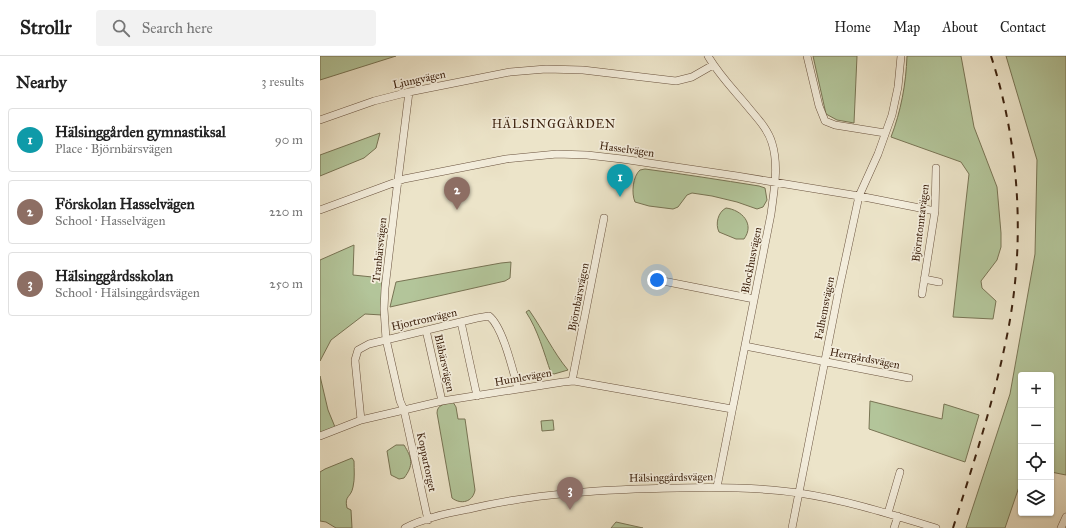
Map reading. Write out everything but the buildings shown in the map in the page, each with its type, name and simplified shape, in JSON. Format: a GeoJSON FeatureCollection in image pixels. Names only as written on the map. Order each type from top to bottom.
{"type":"FeatureCollection","features":[{"type":"Feature","properties":{"kind":"street","name":"Blockhusvägen"},"geometry":{"type":"LineString","coordinates":[[708,56],[759,120],[768,134],[774,153],[775,182],[771,214],[717,487]]}},
{"type":"Feature","properties":{"kind":"street"},"geometry":{"type":"LineString","coordinates":[[808,56],[819,106],[825,121],[835,125],[885,133]]}},
{"type":"Feature","properties":{"kind":"street","name":"Falhemsvägen"},"geometry":{"type":"LineString","coordinates":[[792,528],[859,196],[896,102],[901,56]]}},
{"type":"Feature","properties":{"kind":"street","name":"Ljungvägen"},"geometry":{"type":"LineString","coordinates":[[320,120],[374,101],[409,92],[510,72],[546,69],[583,70],[667,81],[679,81],[692,77],[714,65]]}},
{"type":"Feature","properties":{"kind":"street","name":"Tranbärsvägen"},"geometry":{"type":"LineString","coordinates":[[404,410],[400,401],[386,339],[384,309],[385,288],[409,92]]}},
{"type":"Feature","properties":{"kind":"street","name":"Hasselvägen"},"geometry":{"type":"LineString","coordinates":[[320,210],[398,181],[506,159],[557,154],[622,159],[775,182],[859,196],[935,211]]}},
{"type":"Feature","properties":{"kind":"street","name":"Björntomtavägen"},"geometry":{"type":"LineString","coordinates":[[922,294],[935,211],[936,168]]}},
{"type":"Feature","properties":{"kind":"street","name":"Björnbärsvägen"},"geometry":{"type":"LineString","coordinates":[[572,381],[604,218]]}},
{"type":"Feature","properties":{"kind":"street"},"geometry":{"type":"LineString","coordinates":[[924,279],[939,282]]}},
{"type":"Feature","properties":{"kind":"street"},"geometry":{"type":"LineString","coordinates":[[663,281],[754,300]]}},
{"type":"Feature","properties":{"kind":"street","name":"Hjortronvägen"},"geometry":{"type":"LineString","coordinates":[[361,420],[355,364],[356,353],[364,345],[488,316],[494,321],[501,336],[518,389]]}},
{"type":"Feature","properties":{"kind":"street"},"geometry":{"type":"LineString","coordinates":[[461,322],[477,396]]}},
{"type":"Feature","properties":{"kind":"street","name":"Blåbärsvägen"},"geometry":{"type":"LineString","coordinates":[[426,330],[442,402]]}},
{"type":"Feature","properties":{"kind":"street","name":"Herrgårdsvägen"},"geometry":{"type":"LineString","coordinates":[[745,346],[909,378]]}},
{"type":"Feature","properties":{"kind":"street","name":"Humlevägen"},"geometry":{"type":"LineString","coordinates":[[320,436],[361,420],[404,410],[442,402],[572,381],[732,409]]}},
{"type":"Feature","properties":{"kind":"street","name":"Koppartorget"},"geometry":{"type":"LineString","coordinates":[[404,410],[428,520]]}},
{"type":"Feature","properties":{"kind":"street"},"geometry":{"type":"LineString","coordinates":[[888,513],[900,472]]}},
{"type":"Feature","properties":{"kind":"street","name":"Hälsinggårdsvägen"},"geometry":{"type":"LineString","coordinates":[[405,528],[479,506],[530,497],[648,488],[717,487],[798,493],[838,500],[888,513],[936,528]]}},
{"type":"Feature","properties":{"kind":"street"},"geometry":{"type":"LineString","coordinates":[[894,528],[898,516]]}},
{"type":"Feature","properties":{"kind":"street"},"geometry":{"type":"LineString","coordinates":[[1061,528],[1066,517]]}},
{"type":"Feature","properties":{"kind":"green space"},"geometry":{"type":"Polygon","coordinates":[[[320,56],[396,56],[320,80],[320,56]]]}},
{"type":"Feature","properties":{"kind":"green space"},"geometry":{"type":"Polygon","coordinates":[[[813,56],[857,56],[854,123],[837,120],[826,114],[813,56]]]}},
{"type":"Feature","properties":{"kind":"green space"},"geometry":{"type":"Polygon","coordinates":[[[907,56],[961,56],[974,127],[997,187],[1001,247],[997,260],[981,281],[982,288],[996,301],[993,319],[953,317],[969,174],[961,162],[891,137],[898,117],[902,97],[907,56]]]}},
{"type":"Feature","properties":{"kind":"green space"},"geometry":{"type":"Polygon","coordinates":[[[1006,56],[1066,56],[1066,475],[1054,473],[1054,372],[1018,372],[1018,490],[1005,528],[966,528],[1010,394],[1035,254],[1037,160],[1006,56]]]}},
{"type":"Feature","properties":{"kind":"green space"},"geometry":{"type":"Polygon","coordinates":[[[380,133],[376,148],[364,158],[320,176],[320,155],[380,133]]]}},
{"type":"Feature","properties":{"kind":"green space"},"geometry":{"type":"Polygon","coordinates":[[[645,169],[759,186],[765,188],[767,200],[763,207],[757,209],[737,202],[692,193],[687,195],[678,207],[673,209],[649,206],[635,202],[633,194],[633,185],[636,176],[640,170],[645,169]]]}},
{"type":"Feature","properties":{"kind":"green space"},"geometry":{"type":"Polygon","coordinates":[[[726,208],[732,209],[742,215],[745,219],[748,228],[744,239],[736,239],[719,232],[717,225],[718,218],[721,212],[726,208]]]}},
{"type":"Feature","properties":{"kind":"green space"},"geometry":{"type":"Polygon","coordinates":[[[354,245],[353,275],[382,278],[382,315],[365,314],[331,340],[320,361],[320,260],[354,245]]]}},
{"type":"Feature","properties":{"kind":"green space"},"geometry":{"type":"Polygon","coordinates":[[[511,262],[510,278],[505,281],[390,307],[396,282],[511,262]]]}},
{"type":"Feature","properties":{"kind":"green space"},"geometry":{"type":"Polygon","coordinates":[[[529,310],[568,370],[554,374],[551,373],[537,334],[526,312],[529,310]]]}},
{"type":"Feature","properties":{"kind":"green space"},"geometry":{"type":"Polygon","coordinates":[[[320,376],[328,410],[335,427],[320,433],[320,376]]]}},
{"type":"Feature","properties":{"kind":"green space"},"geometry":{"type":"Polygon","coordinates":[[[870,401],[942,419],[944,404],[979,415],[965,462],[869,429],[870,401]]]}},
{"type":"Feature","properties":{"kind":"green space"},"geometry":{"type":"Polygon","coordinates":[[[453,402],[456,407],[458,419],[465,419],[475,490],[474,494],[469,500],[463,502],[452,498],[437,413],[440,406],[453,402]]]}},
{"type":"Feature","properties":{"kind":"green space"},"geometry":{"type":"Polygon","coordinates":[[[553,420],[554,430],[542,431],[541,421],[553,420]]]}},
{"type":"Feature","properties":{"kind":"green space"},"geometry":{"type":"Polygon","coordinates":[[[396,445],[404,445],[411,462],[411,465],[404,478],[399,479],[391,475],[387,451],[396,445]]]}},
{"type":"Feature","properties":{"kind":"green space"},"geometry":{"type":"Polygon","coordinates":[[[352,458],[354,461],[354,484],[346,504],[347,508],[351,510],[352,528],[336,528],[326,522],[320,521],[320,472],[352,458]]]}},
{"type":"Feature","properties":{"kind":"green space"},"geometry":{"type":"Polygon","coordinates":[[[616,522],[643,528],[611,528],[616,522]]]}},
{"type":"Feature","properties":{"kind":"railway"},"geometry":{"type":"LineString","coordinates":[[953,528],[981,437],[1000,368],[1012,309],[1016,273],[1018,237],[1014,163],[1009,127],[991,56]]}},
{"type":"Feature","properties":{"kind":"place","name":"Hälsinggården gymnastiksal"},"geometry":{"type":"Point","coordinates":[620,197]}},
{"type":"Feature","properties":{"kind":"place","name":"Förskolan Hasselvägen"},"geometry":{"type":"Point","coordinates":[457,210]}},
{"type":"Feature","properties":{"kind":"place","name":"Hälsinggårdsskolan"},"geometry":{"type":"Point","coordinates":[570,510]}},
{"type":"Feature","properties":{"kind":"district","name":"HÄLSINGGÅRDEN"},"geometry":{"type":"Point","coordinates":[554,124]}}]}
